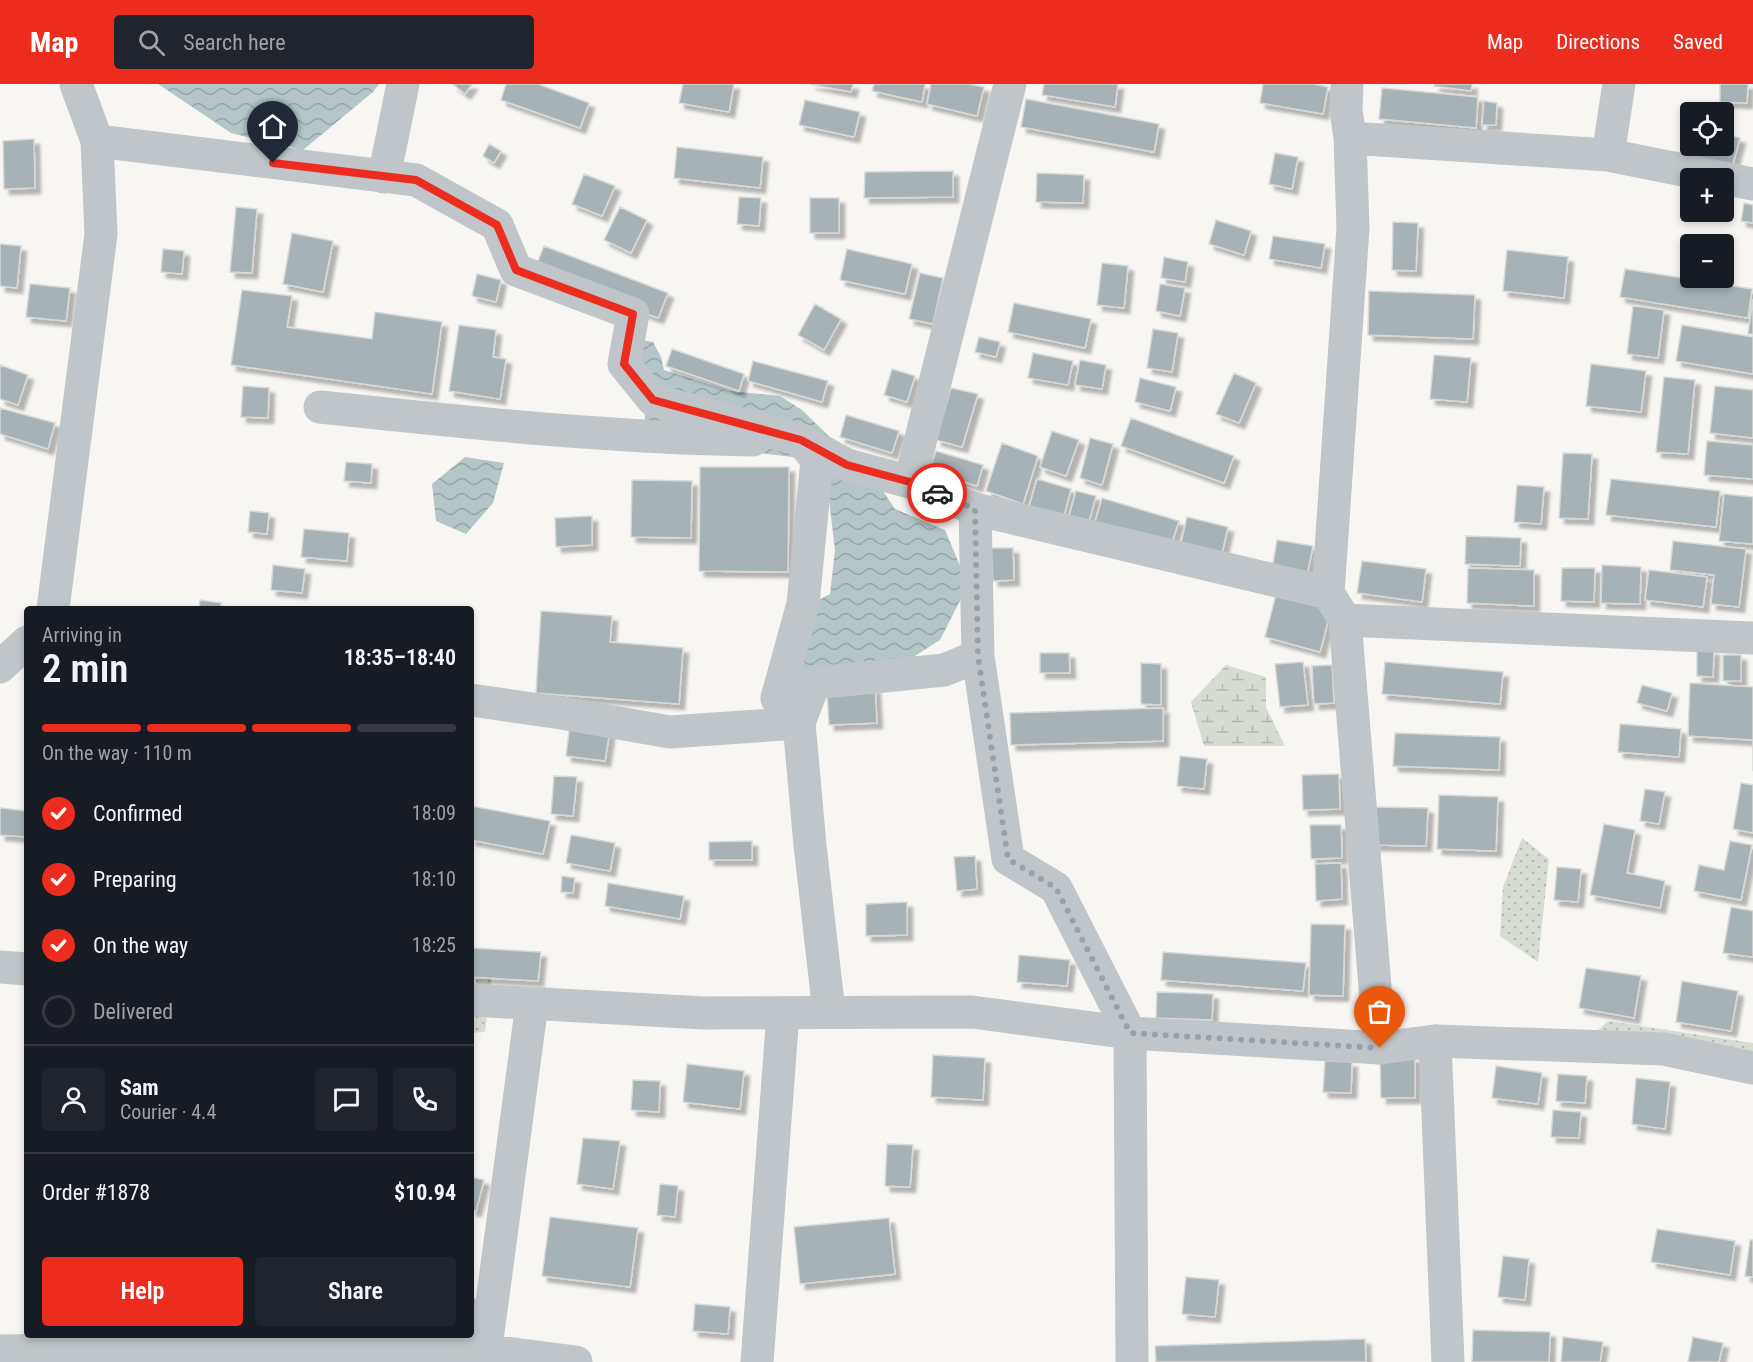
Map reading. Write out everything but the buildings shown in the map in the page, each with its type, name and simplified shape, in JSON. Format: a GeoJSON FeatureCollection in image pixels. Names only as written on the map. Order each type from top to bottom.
{"type":"FeatureCollection","features":[{"type":"Feature","properties":{"kind":"street"},"geometry":{"type":"LineString","coordinates":[[53,606],[101,234],[97,141],[76,84]]}},
{"type":"Feature","properties":{"kind":"street"},"geometry":{"type":"LineString","coordinates":[[384,177],[403,84]]}},
{"type":"Feature","properties":{"kind":"street"},"geometry":{"type":"LineString","coordinates":[[910,482],[1010,84]]}},
{"type":"Feature","properties":{"kind":"street"},"geometry":{"type":"LineString","coordinates":[[1347,84],[1346,110],[1350,138],[1353,228],[1336,606],[1380,1048]]}},
{"type":"Feature","properties":{"kind":"street"},"geometry":{"type":"LineString","coordinates":[[1608,154],[1619,84]]}},
{"type":"Feature","properties":{"kind":"street"},"geometry":{"type":"LineString","coordinates":[[1350,138],[1608,154],[1753,184]]}},
{"type":"Feature","properties":{"kind":"street"},"geometry":{"type":"LineString","coordinates":[[97,141],[416,180],[497,225],[516,270],[633,314],[624,364],[653,400],[801,440],[847,465],[910,482],[975,509],[1336,606],[1753,638]]}},
{"type":"Feature","properties":{"kind":"street"},"geometry":{"type":"LineString","coordinates":[[320,407],[543,430],[685,439],[801,440]]}},
{"type":"Feature","properties":{"kind":"street"},"geometry":{"type":"LineString","coordinates":[[799,723],[777,698],[802,604],[816,471],[817,460],[801,440]]}},
{"type":"Feature","properties":{"kind":"street"},"geometry":{"type":"LineString","coordinates":[[975,509],[978,656],[1008,859],[1056,888],[1130,1033],[1132,1362]]}},
{"type":"Feature","properties":{"kind":"street"},"geometry":{"type":"LineString","coordinates":[[0,667],[24,645]]}},
{"type":"Feature","properties":{"kind":"street"},"geometry":{"type":"LineString","coordinates":[[829,1012],[799,723],[814,683],[944,670],[978,656]]}},
{"type":"Feature","properties":{"kind":"street"},"geometry":{"type":"LineString","coordinates":[[0,673],[24,669]]}},
{"type":"Feature","properties":{"kind":"street"},"geometry":{"type":"LineString","coordinates":[[474,700],[670,732],[799,723]]}},
{"type":"Feature","properties":{"kind":"street"},"geometry":{"type":"LineString","coordinates":[[0,967],[24,969]]}},
{"type":"Feature","properties":{"kind":"street"},"geometry":{"type":"LineString","coordinates":[[474,1000],[703,1013],[972,1012],[1130,1033],[1380,1048],[1435,1041],[1664,1049],[1753,1068]]}},
{"type":"Feature","properties":{"kind":"street"},"geometry":{"type":"LineString","coordinates":[[485,1357],[532,1004]]}},
{"type":"Feature","properties":{"kind":"street"},"geometry":{"type":"LineString","coordinates":[[757,1362],[783,1013]]}},
{"type":"Feature","properties":{"kind":"street"},"geometry":{"type":"LineString","coordinates":[[1435,1041],[1448,1362]]}},
{"type":"Feature","properties":{"kind":"street"},"geometry":{"type":"LineString","coordinates":[[0,1351],[207,1348],[576,1362]]}},
{"type":"Feature","properties":{"kind":"green space"},"geometry":{"type":"Polygon","coordinates":[[[1226,665],[1266,677],[1266,707],[1285,746],[1204,746],[1191,702],[1226,665]]]}},
{"type":"Feature","properties":{"kind":"green space"},"geometry":{"type":"Polygon","coordinates":[[[1522,838],[1549,859],[1538,962],[1500,936],[1503,887],[1522,838]]]}},
{"type":"Feature","properties":{"kind":"green space"},"geometry":{"type":"Polygon","coordinates":[[[474,977],[492,978],[485,1032],[474,1033],[474,977]]]}},
{"type":"Feature","properties":{"kind":"green space"},"geometry":{"type":"Polygon","coordinates":[[[1608,1021],[1753,1043],[1753,1068],[1568,1057],[1608,1021]]]}},
{"type":"Feature","properties":{"kind":"water"},"geometry":{"type":"Polygon","coordinates":[[[158,84],[379,84],[373,92],[303,150],[231,133],[158,84]]]}},
{"type":"Feature","properties":{"kind":"water"},"geometry":{"type":"Polygon","coordinates":[[[641,340],[653,342],[661,357],[664,370],[730,391],[780,396],[802,410],[842,449],[883,491],[895,509],[945,530],[968,585],[940,640],[896,668],[777,698],[762,708],[803,604],[817,601],[830,594],[835,550],[827,483],[817,460],[689,444],[645,420],[641,340]]]}},
{"type":"Feature","properties":{"kind":"water"},"geometry":{"type":"Polygon","coordinates":[[[465,457],[504,463],[493,503],[466,534],[436,521],[432,484],[465,457]]]}},
{"type":"Feature","properties":{"kind":"way so far"},"geometry":{"type":"LineString","coordinates":[[937,493],[975,509],[978,656],[1008,859],[1056,888],[1130,1033],[1380,1048]]}},
{"type":"Feature","properties":{"kind":"route"},"geometry":{"type":"LineString","coordinates":[[273,163],[416,180],[497,225],[516,270],[633,314],[624,364],[653,400],[801,440],[847,465],[910,482],[937,493]]}}]}
